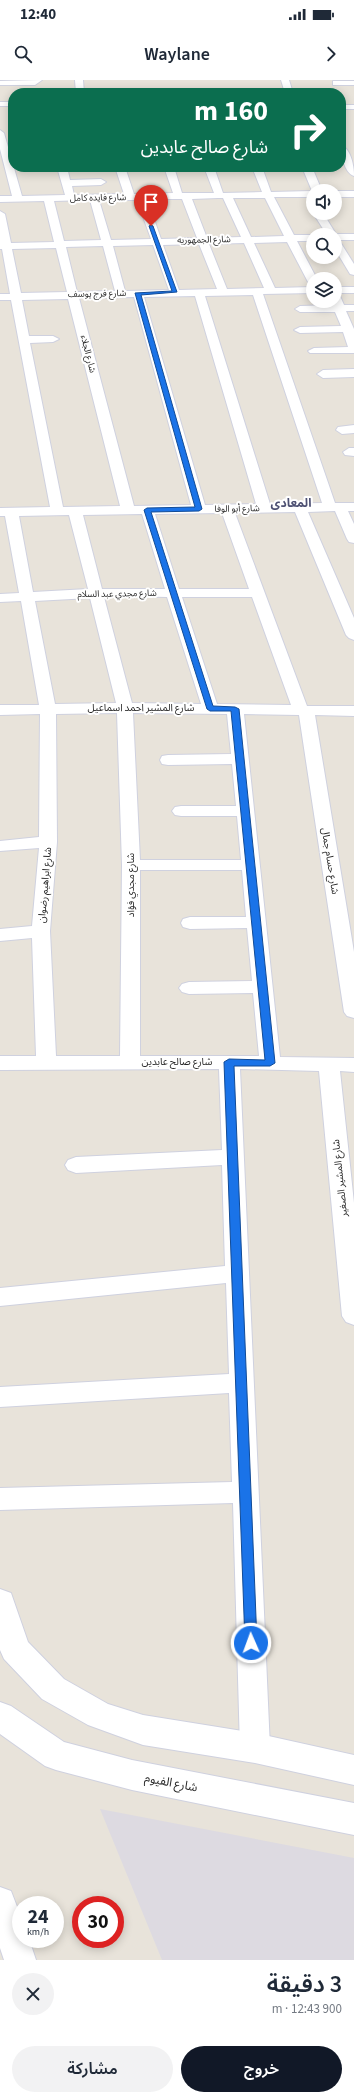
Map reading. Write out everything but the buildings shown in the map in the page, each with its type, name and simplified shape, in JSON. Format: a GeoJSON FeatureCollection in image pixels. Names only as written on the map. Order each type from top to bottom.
{"type":"FeatureCollection","features":[{"type":"Feature","properties":{"kind":"street"},"geometry":{"type":"LineString","coordinates":[[0,83],[37,81]]}},
{"type":"Feature","properties":{"kind":"street"},"geometry":{"type":"LineString","coordinates":[[335,81],[354,83]]}},
{"type":"Feature","properties":{"kind":"street"},"geometry":{"type":"LineString","coordinates":[[0,133],[8,162]]}},
{"type":"Feature","properties":{"kind":"street"},"geometry":{"type":"LineString","coordinates":[[346,153],[354,173]]}},
{"type":"Feature","properties":{"kind":"street"},"geometry":{"type":"LineString","coordinates":[[11,172],[18,199]]}},
{"type":"Feature","properties":{"kind":"street"},"geometry":{"type":"LineString","coordinates":[[63,172],[71,198]]}},
{"type":"Feature","properties":{"kind":"street"},"geometry":{"type":"LineString","coordinates":[[123,172],[156,241],[175,292]]}},
{"type":"Feature","properties":{"kind":"street"},"geometry":{"type":"LineString","coordinates":[[171,172],[203,240],[223,292]]}},
{"type":"Feature","properties":{"kind":"street"},"geometry":{"type":"LineString","coordinates":[[212,172],[247,239],[271,291]]}},
{"type":"Feature","properties":{"kind":"street"},"geometry":{"type":"LineString","coordinates":[[259,172],[268,195],[308,272]]}},
{"type":"Feature","properties":{"kind":"street"},"geometry":{"type":"LineString","coordinates":[[308,172],[314,184]]}},
{"type":"Feature","properties":{"kind":"street"},"geometry":{"type":"LineString","coordinates":[[66,183],[101,182]]}},
{"type":"Feature","properties":{"kind":"street","name":"شارع فايده كامل"},"geometry":{"type":"LineString","coordinates":[[0,199],[306,194]]}},
{"type":"Feature","properties":{"kind":"street"},"geometry":{"type":"LineString","coordinates":[[342,194],[354,194]]}},
{"type":"Feature","properties":{"kind":"street","name":"شارع الجلاء"},"geometry":{"type":"LineString","coordinates":[[48,198],[128,510]]}},
{"type":"Feature","properties":{"kind":"street"},"geometry":{"type":"LineString","coordinates":[[94,198],[121,294]]}},
{"type":"Feature","properties":{"kind":"street"},"geometry":{"type":"LineString","coordinates":[[0,214],[3,246],[57,511]]}},
{"type":"Feature","properties":{"kind":"street"},"geometry":{"type":"LineString","coordinates":[[342,238],[354,237]]}},
{"type":"Feature","properties":{"kind":"street","name":"شارع الجمهوريه"},"geometry":{"type":"LineString","coordinates":[[3,246],[306,238]]}},
{"type":"Feature","properties":{"kind":"street"},"geometry":{"type":"LineString","coordinates":[[342,251],[354,272]]}},
{"type":"Feature","properties":{"kind":"street","name":"شارع فرج يوسف"},"geometry":{"type":"LineString","coordinates":[[0,297],[306,290]]}},
{"type":"Feature","properties":{"kind":"street"},"geometry":{"type":"LineString","coordinates":[[342,290],[354,290]]}},
{"type":"Feature","properties":{"kind":"street"},"geometry":{"type":"LineString","coordinates":[[257,291],[335,507],[354,539]]}},
{"type":"Feature","properties":{"kind":"street"},"geometry":{"type":"LineString","coordinates":[[199,292],[264,508]]}},
{"type":"Feature","properties":{"kind":"street"},"geometry":{"type":"LineString","coordinates":[[138,293],[199,509]]}},
{"type":"Feature","properties":{"kind":"street"},"geometry":{"type":"LineString","coordinates":[[300,309],[340,308],[350,327],[354,347],[314,351]]}},
{"type":"Feature","properties":{"kind":"street"},"geometry":{"type":"LineString","coordinates":[[342,308],[354,308]]}},
{"type":"Feature","properties":{"kind":"street"},"geometry":{"type":"LineString","coordinates":[[300,330],[350,327]]}},
{"type":"Feature","properties":{"kind":"street"},"geometry":{"type":"LineString","coordinates":[[23,340],[53,339]]}},
{"type":"Feature","properties":{"kind":"street"},"geometry":{"type":"LineString","coordinates":[[324,374],[354,373]]}},
{"type":"Feature","properties":{"kind":"street","name":"شارع أبو الوفا"},"geometry":{"type":"LineString","coordinates":[[5,511],[354,507]]}},
{"type":"Feature","properties":{"kind":"street"},"geometry":{"type":"LineString","coordinates":[[300,508],[354,635]]}},
{"type":"Feature","properties":{"kind":"street","name":"شارع حسام جمال"},"geometry":{"type":"LineString","coordinates":[[227,509],[304,710],[354,1012]]}},
{"type":"Feature","properties":{"kind":"street"},"geometry":{"type":"LineString","coordinates":[[147,510],[210,709]]}},
{"type":"Feature","properties":{"kind":"street","name":"شارع ابراهيم رضوان"},"geometry":{"type":"LineString","coordinates":[[5,511],[27,597],[48,708],[48,842],[41,931],[46,1062]]}},
{"type":"Feature","properties":{"kind":"street","name":"شارع مجدي فؤاد"},"geometry":{"type":"LineString","coordinates":[[75,511],[125,708],[131,865],[130,1062]]}},
{"type":"Feature","properties":{"kind":"street","name":"شارع مجدي عبد السلام"},"geometry":{"type":"LineString","coordinates":[[0,598],[96,593],[258,593]]}},
{"type":"Feature","properties":{"kind":"street","name":"شارع المشير احمد اسماعيل"},"geometry":{"type":"LineString","coordinates":[[0,710],[48,708],[125,708],[354,711]]}},
{"type":"Feature","properties":{"kind":"street"},"geometry":{"type":"LineString","coordinates":[[235,709],[270,1063]]}},
{"type":"Feature","properties":{"kind":"street"},"geometry":{"type":"LineString","coordinates":[[168,760],[240,759]]}},
{"type":"Feature","properties":{"kind":"street"},"geometry":{"type":"LineString","coordinates":[[181,811],[245,810]]}},
{"type":"Feature","properties":{"kind":"street"},"geometry":{"type":"LineString","coordinates":[[0,846],[48,842]]}},
{"type":"Feature","properties":{"kind":"street"},"geometry":{"type":"LineString","coordinates":[[131,865],[251,865]]}},
{"type":"Feature","properties":{"kind":"street"},"geometry":{"type":"LineString","coordinates":[[190,923],[256,922]]}},
{"type":"Feature","properties":{"kind":"street"},"geometry":{"type":"LineString","coordinates":[[0,935],[41,931]]}},
{"type":"Feature","properties":{"kind":"street"},"geometry":{"type":"LineString","coordinates":[[189,988],[263,987]]}},
{"type":"Feature","properties":{"kind":"street"},"geometry":{"type":"LineString","coordinates":[[229,1062],[255,1748]]}},
{"type":"Feature","properties":{"kind":"street","name":"شارع صالح عابدين"},"geometry":{"type":"LineString","coordinates":[[0,1063],[229,1062],[354,1065]]}},
{"type":"Feature","properties":{"kind":"street","name":"شارع المشير الصغير"},"geometry":{"type":"LineString","coordinates":[[329,1064],[345,1140],[354,1315]]}},
{"type":"Feature","properties":{"kind":"street"},"geometry":{"type":"LineString","coordinates":[[76,1166],[233,1157]]}},
{"type":"Feature","properties":{"kind":"street"},"geometry":{"type":"LineString","coordinates":[[0,1297],[237,1273]]}},
{"type":"Feature","properties":{"kind":"street"},"geometry":{"type":"LineString","coordinates":[[0,1397],[241,1383]]}},
{"type":"Feature","properties":{"kind":"street"},"geometry":{"type":"LineString","coordinates":[[0,1499],[245,1492]]}},
{"type":"Feature","properties":{"kind":"street"},"geometry":{"type":"LineString","coordinates":[[0,1602],[15,1649],[52,1689],[99,1715],[143,1730],[255,1748],[354,1770]]}},
{"type":"Feature","properties":{"kind":"street","name":"شارع الفيوم"},"geometry":{"type":"LineString","coordinates":[[0,1716],[56,1755],[132,1775],[354,1819]]}},
{"type":"Feature","properties":{"kind":"street"},"geometry":{"type":"LineString","coordinates":[[0,1902],[20,1960]]}},
{"type":"Feature","properties":{"kind":"shaded area"},"geometry":{"type":"Polygon","coordinates":[[[100,1809],[354,1858],[354,1960],[162,1960],[100,1809]]]}},
{"type":"Feature","properties":{"kind":"district","name":"المعادى"},"geometry":{"type":"Point","coordinates":[291,503]}},
{"type":"Feature","properties":{"kind":"route"},"geometry":{"type":"LineString","coordinates":[[151,226],[175,292],[138,293],[199,509],[147,510],[210,709],[235,709],[270,1063],[229,1062],[251,1643]]}}]}
